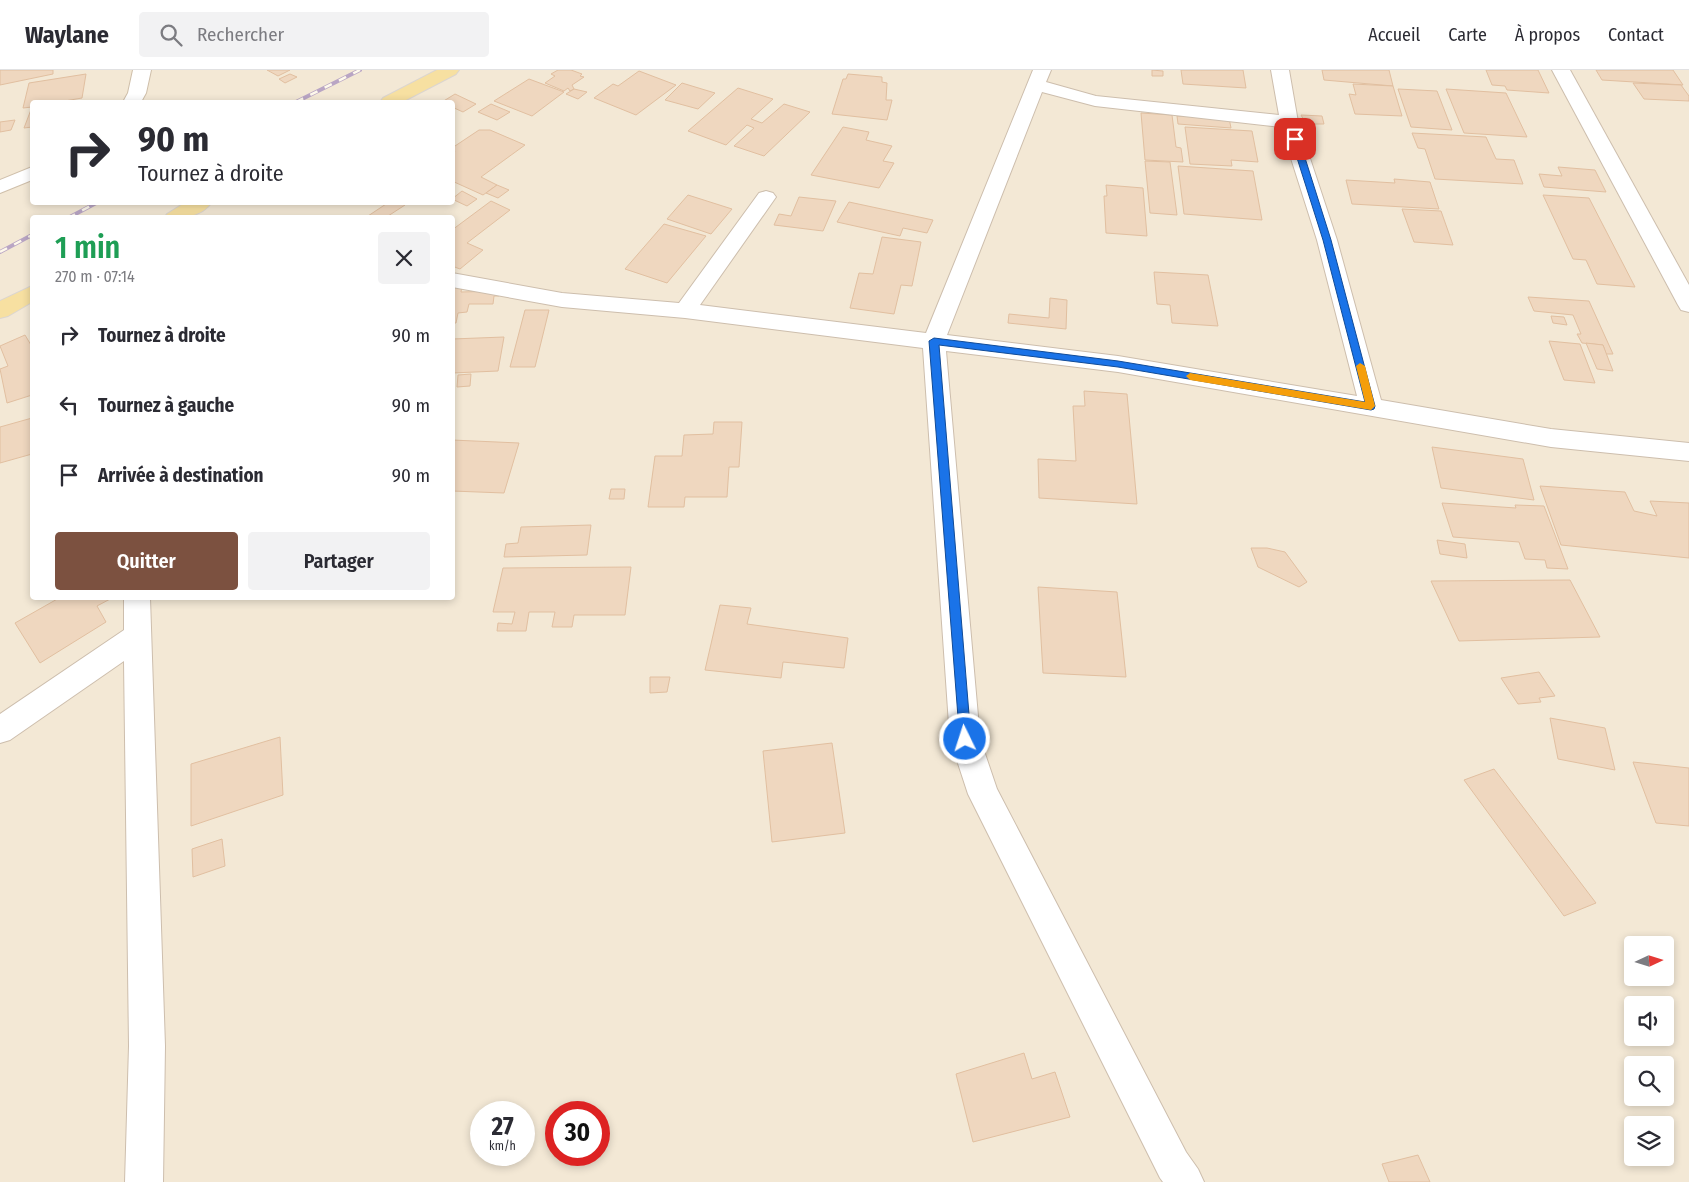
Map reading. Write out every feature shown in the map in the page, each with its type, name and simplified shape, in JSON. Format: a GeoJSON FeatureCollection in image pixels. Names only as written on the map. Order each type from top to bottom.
{"type":"FeatureCollection","features":[{"type":"Feature","properties":{"kind":"main road"},"geometry":{"type":"LineString","coordinates":[[393,100],[450,70]]}},
{"type":"Feature","properties":{"kind":"main road"},"geometry":{"type":"LineString","coordinates":[[179,215],[197,205]]}},
{"type":"Feature","properties":{"kind":"main road"},"geometry":{"type":"LineString","coordinates":[[0,311],[30,294]]}},
{"type":"Feature","properties":{"kind":"street"},"geometry":{"type":"LineString","coordinates":[[133,100],[137,93],[142,70]]}},
{"type":"Feature","properties":{"kind":"street"},"geometry":{"type":"LineString","coordinates":[[1280,70],[1289,122],[1327,240],[1371,406]]}},
{"type":"Feature","properties":{"kind":"street"},"geometry":{"type":"LineString","coordinates":[[1561,70],[1689,305]]}},
{"type":"Feature","properties":{"kind":"street"},"geometry":{"type":"LineString","coordinates":[[1185,1182],[1173,1165],[983,794],[965,739],[934,341],[1038,77],[1095,101],[1289,122]]}},
{"type":"Feature","properties":{"kind":"street"},"geometry":{"type":"LineString","coordinates":[[0,187],[30,174]]}},
{"type":"Feature","properties":{"kind":"street"},"geometry":{"type":"LineString","coordinates":[[685,311],[766,197]]}},
{"type":"Feature","properties":{"kind":"street"},"geometry":{"type":"LineString","coordinates":[[455,281],[562,300],[685,311],[1118,364],[1551,438],[1689,452]]}},
{"type":"Feature","properties":{"kind":"street"},"geometry":{"type":"LineString","coordinates":[[137,600],[147,1046],[144,1182]]}},
{"type":"Feature","properties":{"kind":"street"},"geometry":{"type":"LineString","coordinates":[[0,730],[138,636]]}},
{"type":"Feature","properties":{"kind":"shaded area"},"geometry":{"type":"Polygon","coordinates":[[[0,70],[1689,70],[1689,1182],[0,1182],[0,70]]]}},
{"type":"Feature","properties":{"kind":"building"},"geometry":{"type":"Polygon","coordinates":[[[0,70],[53,70],[53,74],[0,85],[0,70]]]}},
{"type":"Feature","properties":{"kind":"building"},"geometry":{"type":"Polygon","coordinates":[[[267,70],[290,70],[278,76],[267,70]]]}},
{"type":"Feature","properties":{"kind":"building"},"geometry":{"type":"Polygon","coordinates":[[[558,70],[571,70],[582,74],[580,76],[584,77],[572,85],[574,89],[570,91],[568,88],[564,91],[545,83],[555,76],[551,74],[558,70]]]}},
{"type":"Feature","properties":{"kind":"building"},"geometry":{"type":"Polygon","coordinates":[[[1152,70],[1163,71],[1163,76],[1152,76],[1152,70]]]}},
{"type":"Feature","properties":{"kind":"building"},"geometry":{"type":"Polygon","coordinates":[[[1181,70],[1243,70],[1246,88],[1183,84],[1181,70]]]}},
{"type":"Feature","properties":{"kind":"building"},"geometry":{"type":"Polygon","coordinates":[[[1322,70],[1389,70],[1393,86],[1324,80],[1322,70]]]}},
{"type":"Feature","properties":{"kind":"building"},"geometry":{"type":"Polygon","coordinates":[[[1486,70],[1538,70],[1549,93],[1507,90],[1505,86],[1492,85],[1486,70]]]}},
{"type":"Feature","properties":{"kind":"building"},"geometry":{"type":"Polygon","coordinates":[[[1596,70],[1673,70],[1683,85],[1602,80],[1596,70]]]}},
{"type":"Feature","properties":{"kind":"building"},"geometry":{"type":"Polygon","coordinates":[[[639,71],[676,85],[636,115],[594,98],[613,84],[618,86],[639,71]]]}},
{"type":"Feature","properties":{"kind":"building"},"geometry":{"type":"Polygon","coordinates":[[[86,74],[82,98],[70,100],[30,100],[30,107],[23,108],[29,83],[86,74]]]}},
{"type":"Feature","properties":{"kind":"building"},"geometry":{"type":"Polygon","coordinates":[[[290,74],[297,77],[285,83],[279,79],[290,74]]]}},
{"type":"Feature","properties":{"kind":"building"},"geometry":{"type":"Polygon","coordinates":[[[848,74],[882,77],[882,82],[887,83],[886,100],[892,100],[887,120],[832,114],[843,79],[846,79],[848,74]]]}},
{"type":"Feature","properties":{"kind":"building"},"geometry":{"type":"Polygon","coordinates":[[[529,79],[564,92],[532,116],[494,101],[529,79]]]}},
{"type":"Feature","properties":{"kind":"building"},"geometry":{"type":"Polygon","coordinates":[[[682,83],[715,93],[698,109],[665,100],[682,83]]]}},
{"type":"Feature","properties":{"kind":"building"},"geometry":{"type":"Polygon","coordinates":[[[1633,83],[1681,85],[1689,96],[1689,101],[1644,99],[1633,83]]]}},
{"type":"Feature","properties":{"kind":"building"},"geometry":{"type":"Polygon","coordinates":[[[1353,84],[1393,86],[1402,116],[1355,114],[1349,94],[1356,95],[1353,84]]]}},
{"type":"Feature","properties":{"kind":"building"},"geometry":{"type":"Polygon","coordinates":[[[738,88],[773,99],[751,119],[762,123],[784,104],[810,112],[764,156],[734,146],[754,128],[747,125],[726,145],[688,131],[738,88]]]}},
{"type":"Feature","properties":{"kind":"building"},"geometry":{"type":"Polygon","coordinates":[[[574,89],[587,92],[578,99],[566,94],[574,89]]]}},
{"type":"Feature","properties":{"kind":"building"},"geometry":{"type":"Polygon","coordinates":[[[1398,89],[1437,91],[1452,130],[1411,127],[1398,89]]]}},
{"type":"Feature","properties":{"kind":"building"},"geometry":{"type":"Polygon","coordinates":[[[1446,89],[1506,93],[1527,137],[1464,133],[1446,89]]]}},
{"type":"Feature","properties":{"kind":"building"},"geometry":{"type":"Polygon","coordinates":[[[455,94],[476,104],[463,112],[455,108],[455,100],[445,100],[455,94]]]}},
{"type":"Feature","properties":{"kind":"building"},"geometry":{"type":"Polygon","coordinates":[[[491,104],[510,112],[497,120],[478,112],[491,104]]]}},
{"type":"Feature","properties":{"kind":"building"},"geometry":{"type":"Polygon","coordinates":[[[30,112],[30,127],[24,128],[30,112]]]}},
{"type":"Feature","properties":{"kind":"building"},"geometry":{"type":"Polygon","coordinates":[[[1141,113],[1172,115],[1176,147],[1181,148],[1183,162],[1145,160],[1141,113]]]}},
{"type":"Feature","properties":{"kind":"building"},"geometry":{"type":"Polygon","coordinates":[[[1301,115],[1322,116],[1324,124],[1306,124],[1301,115]]]}},
{"type":"Feature","properties":{"kind":"building"},"geometry":{"type":"Polygon","coordinates":[[[1177,116],[1229,118],[1231,128],[1178,124],[1177,116]]]}},
{"type":"Feature","properties":{"kind":"building"},"geometry":{"type":"Polygon","coordinates":[[[15,120],[11,130],[0,132],[0,122],[15,120]]]}},
{"type":"Feature","properties":{"kind":"building"},"geometry":{"type":"Polygon","coordinates":[[[843,127],[869,132],[866,140],[892,146],[883,161],[894,163],[879,188],[811,175],[843,127]]]}},
{"type":"Feature","properties":{"kind":"building"},"geometry":{"type":"Polygon","coordinates":[[[1185,127],[1252,131],[1258,162],[1231,160],[1232,166],[1190,164],[1185,127]]]}},
{"type":"Feature","properties":{"kind":"building"},"geometry":{"type":"Polygon","coordinates":[[[479,130],[490,130],[525,145],[481,177],[497,185],[483,195],[455,182],[455,146],[479,130]]]}},
{"type":"Feature","properties":{"kind":"building"},"geometry":{"type":"Polygon","coordinates":[[[1412,133],[1486,137],[1496,159],[1514,160],[1523,184],[1435,179],[1425,149],[1418,148],[1412,133]]]}},
{"type":"Feature","properties":{"kind":"building"},"geometry":{"type":"Polygon","coordinates":[[[1145,161],[1170,162],[1177,215],[1150,213],[1145,161]]]}},
{"type":"Feature","properties":{"kind":"building"},"geometry":{"type":"Polygon","coordinates":[[[1178,166],[1253,171],[1262,220],[1184,214],[1178,166]]]}},
{"type":"Feature","properties":{"kind":"building"},"geometry":{"type":"Polygon","coordinates":[[[1558,167],[1595,170],[1606,192],[1544,187],[1539,174],[1562,176],[1558,167]]]}},
{"type":"Feature","properties":{"kind":"building"},"geometry":{"type":"Polygon","coordinates":[[[1394,179],[1430,182],[1439,209],[1352,204],[1346,180],[1395,183],[1394,179]]]}},
{"type":"Feature","properties":{"kind":"building"},"geometry":{"type":"Polygon","coordinates":[[[497,185],[509,190],[498,198],[486,193],[497,185]]]}},
{"type":"Feature","properties":{"kind":"building"},"geometry":{"type":"Polygon","coordinates":[[[1106,185],[1143,188],[1147,236],[1106,233],[1104,196],[1107,196],[1106,185]]]}},
{"type":"Feature","properties":{"kind":"building"},"geometry":{"type":"Polygon","coordinates":[[[462,191],[477,199],[467,206],[455,200],[455,197],[462,191]]]}},
{"type":"Feature","properties":{"kind":"building"},"geometry":{"type":"Polygon","coordinates":[[[688,195],[732,209],[711,234],[667,219],[688,195]]]}},
{"type":"Feature","properties":{"kind":"building"},"geometry":{"type":"Polygon","coordinates":[[[1543,195],[1589,198],[1635,287],[1597,284],[1586,260],[1573,259],[1543,195]]]}},
{"type":"Feature","properties":{"kind":"building"},"geometry":{"type":"Polygon","coordinates":[[[799,197],[836,201],[823,231],[774,225],[779,214],[791,216],[799,197]]]}},
{"type":"Feature","properties":{"kind":"building"},"geometry":{"type":"Polygon","coordinates":[[[491,201],[510,210],[467,243],[483,250],[460,269],[455,267],[455,228],[491,201]]]}},
{"type":"Feature","properties":{"kind":"building"},"geometry":{"type":"Polygon","coordinates":[[[849,202],[933,220],[927,233],[903,228],[900,236],[837,222],[849,202]]]}},
{"type":"Feature","properties":{"kind":"building"},"geometry":{"type":"Polygon","coordinates":[[[384,205],[405,205],[390,215],[370,215],[384,205]]]}},
{"type":"Feature","properties":{"kind":"building"},"geometry":{"type":"Polygon","coordinates":[[[1402,209],[1441,211],[1453,245],[1414,242],[1402,209]]]}},
{"type":"Feature","properties":{"kind":"building"},"geometry":{"type":"Polygon","coordinates":[[[664,224],[706,236],[667,283],[625,269],[664,224]]]}},
{"type":"Feature","properties":{"kind":"building"},"geometry":{"type":"Polygon","coordinates":[[[882,237],[921,242],[912,286],[901,285],[894,314],[850,308],[859,273],[873,274],[882,237]]]}},
{"type":"Feature","properties":{"kind":"building"},"geometry":{"type":"Polygon","coordinates":[[[1154,272],[1208,275],[1218,326],[1172,323],[1170,305],[1157,304],[1154,272]]]}},
{"type":"Feature","properties":{"kind":"building"},"geometry":{"type":"Polygon","coordinates":[[[455,286],[462,286],[461,292],[500,291],[499,296],[494,296],[493,304],[469,304],[467,312],[458,313],[456,323],[455,286]]]}},
{"type":"Feature","properties":{"kind":"building"},"geometry":{"type":"Polygon","coordinates":[[[1528,297],[1589,301],[1613,354],[1606,354],[1603,345],[1582,343],[1577,334],[1581,334],[1573,315],[1534,311],[1528,297]]]}},
{"type":"Feature","properties":{"kind":"building"},"geometry":{"type":"Polygon","coordinates":[[[1050,298],[1067,300],[1066,329],[1008,323],[1009,314],[1049,318],[1050,298]]]}},
{"type":"Feature","properties":{"kind":"building"},"geometry":{"type":"Polygon","coordinates":[[[525,310],[549,310],[535,367],[510,367],[525,310]]]}},
{"type":"Feature","properties":{"kind":"building"},"geometry":{"type":"Polygon","coordinates":[[[1551,316],[1564,317],[1567,325],[1553,323],[1551,316]]]}},
{"type":"Feature","properties":{"kind":"building"},"geometry":{"type":"Polygon","coordinates":[[[25,335],[30,343],[30,396],[7,403],[0,369],[8,366],[0,346],[25,335]]]}},
{"type":"Feature","properties":{"kind":"building"},"geometry":{"type":"Polygon","coordinates":[[[504,337],[498,371],[455,373],[455,339],[504,337]]]}},
{"type":"Feature","properties":{"kind":"building"},"geometry":{"type":"Polygon","coordinates":[[[1549,341],[1580,344],[1595,383],[1564,380],[1549,341]]]}},
{"type":"Feature","properties":{"kind":"building"},"geometry":{"type":"Polygon","coordinates":[[[1586,343],[1603,345],[1613,371],[1597,369],[1586,343]]]}},
{"type":"Feature","properties":{"kind":"building"},"geometry":{"type":"Polygon","coordinates":[[[471,374],[470,386],[457,387],[458,375],[471,374]]]}},
{"type":"Feature","properties":{"kind":"building"},"geometry":{"type":"Polygon","coordinates":[[[1084,391],[1127,394],[1137,504],[1039,498],[1038,459],[1076,461],[1073,406],[1085,406],[1084,391]]]}},
{"type":"Feature","properties":{"kind":"building"},"geometry":{"type":"Polygon","coordinates":[[[30,419],[30,455],[0,463],[0,427],[30,419]]]}},
{"type":"Feature","properties":{"kind":"building"},"geometry":{"type":"Polygon","coordinates":[[[714,422],[742,422],[739,467],[729,467],[727,497],[685,497],[684,507],[648,507],[655,456],[682,456],[684,435],[713,434],[714,422]]]}},
{"type":"Feature","properties":{"kind":"building"},"geometry":{"type":"Polygon","coordinates":[[[455,440],[519,443],[504,493],[455,491],[455,440]]]}},
{"type":"Feature","properties":{"kind":"building"},"geometry":{"type":"Polygon","coordinates":[[[1432,447],[1523,459],[1534,500],[1441,488],[1432,447]]]}},
{"type":"Feature","properties":{"kind":"building"},"geometry":{"type":"Polygon","coordinates":[[[1540,486],[1625,492],[1634,511],[1657,516],[1650,501],[1689,503],[1689,558],[1561,545],[1540,486]]]}},
{"type":"Feature","properties":{"kind":"building"},"geometry":{"type":"Polygon","coordinates":[[[611,489],[625,489],[624,499],[609,499],[611,489]]]}},
{"type":"Feature","properties":{"kind":"building"},"geometry":{"type":"Polygon","coordinates":[[[1442,503],[1516,508],[1515,505],[1544,506],[1568,569],[1547,568],[1545,560],[1525,559],[1519,542],[1453,537],[1442,503]]]}},
{"type":"Feature","properties":{"kind":"building"},"geometry":{"type":"Polygon","coordinates":[[[591,525],[587,555],[504,557],[506,544],[518,543],[521,527],[591,525]]]}},
{"type":"Feature","properties":{"kind":"building"},"geometry":{"type":"Polygon","coordinates":[[[1437,540],[1465,544],[1467,558],[1440,554],[1437,540]]]}},
{"type":"Feature","properties":{"kind":"building"},"geometry":{"type":"Polygon","coordinates":[[[1251,548],[1267,548],[1285,552],[1307,582],[1299,587],[1258,567],[1251,548]]]}},
{"type":"Feature","properties":{"kind":"building"},"geometry":{"type":"Polygon","coordinates":[[[631,567],[625,615],[574,615],[572,627],[552,627],[555,612],[529,612],[526,631],[497,631],[498,623],[512,624],[515,612],[493,612],[503,568],[631,567]]]}},
{"type":"Feature","properties":{"kind":"building"},"geometry":{"type":"Polygon","coordinates":[[[1570,580],[1600,637],[1459,641],[1431,581],[1570,580]]]}},
{"type":"Feature","properties":{"kind":"building"},"geometry":{"type":"Polygon","coordinates":[[[1038,587],[1117,592],[1126,677],[1043,673],[1038,587]]]}},
{"type":"Feature","properties":{"kind":"building"},"geometry":{"type":"Polygon","coordinates":[[[55,600],[108,600],[97,606],[106,622],[40,663],[15,623],[55,600]]]}},
{"type":"Feature","properties":{"kind":"building"},"geometry":{"type":"Polygon","coordinates":[[[720,605],[751,608],[747,624],[848,638],[844,668],[783,662],[781,678],[705,670],[720,605]]]}},
{"type":"Feature","properties":{"kind":"building"},"geometry":{"type":"Polygon","coordinates":[[[1539,672],[1555,696],[1539,698],[1541,702],[1518,704],[1501,678],[1539,672]]]}},
{"type":"Feature","properties":{"kind":"building"},"geometry":{"type":"Polygon","coordinates":[[[650,677],[670,677],[667,692],[650,693],[650,677]]]}},
{"type":"Feature","properties":{"kind":"building"},"geometry":{"type":"Polygon","coordinates":[[[1550,718],[1605,728],[1615,770],[1558,759],[1550,718]]]}},
{"type":"Feature","properties":{"kind":"building"},"geometry":{"type":"Polygon","coordinates":[[[280,737],[283,795],[191,826],[191,764],[280,737]]]}},
{"type":"Feature","properties":{"kind":"building"},"geometry":{"type":"Polygon","coordinates":[[[832,743],[845,833],[772,842],[763,751],[832,743]]]}},
{"type":"Feature","properties":{"kind":"building"},"geometry":{"type":"Polygon","coordinates":[[[1633,762],[1689,768],[1689,826],[1656,823],[1633,762]]]}},
{"type":"Feature","properties":{"kind":"building"},"geometry":{"type":"Polygon","coordinates":[[[1494,769],[1596,903],[1564,916],[1464,780],[1494,769]]]}},
{"type":"Feature","properties":{"kind":"building"},"geometry":{"type":"Polygon","coordinates":[[[222,839],[225,866],[193,877],[192,849],[222,839]]]}},
{"type":"Feature","properties":{"kind":"building"},"geometry":{"type":"Polygon","coordinates":[[[1024,1053],[1032,1079],[1055,1072],[1070,1117],[973,1142],[956,1074],[1024,1053]]]}},
{"type":"Feature","properties":{"kind":"building"},"geometry":{"type":"Polygon","coordinates":[[[1418,1155],[1430,1182],[1389,1182],[1382,1164],[1418,1155]]]}},
{"type":"Feature","properties":{"kind":"railway"},"geometry":{"type":"LineString","coordinates":[[300,100],[360,70]]}},
{"type":"Feature","properties":{"kind":"railway"},"geometry":{"type":"LineString","coordinates":[[74,215],[92,205]]}},
{"type":"Feature","properties":{"kind":"railway"},"geometry":{"type":"LineString","coordinates":[[0,252],[30,236]]}},
{"type":"Feature","properties":{"kind":"slow traffic"},"geometry":{"type":"LineString","coordinates":[[1190,376],[1371,406],[1360,366]]}},
{"type":"Feature","properties":{"kind":"route"},"geometry":{"type":"LineString","coordinates":[[965,739],[934,341],[1118,364],[1371,406],[1327,240],[1295,139]]}}]}
